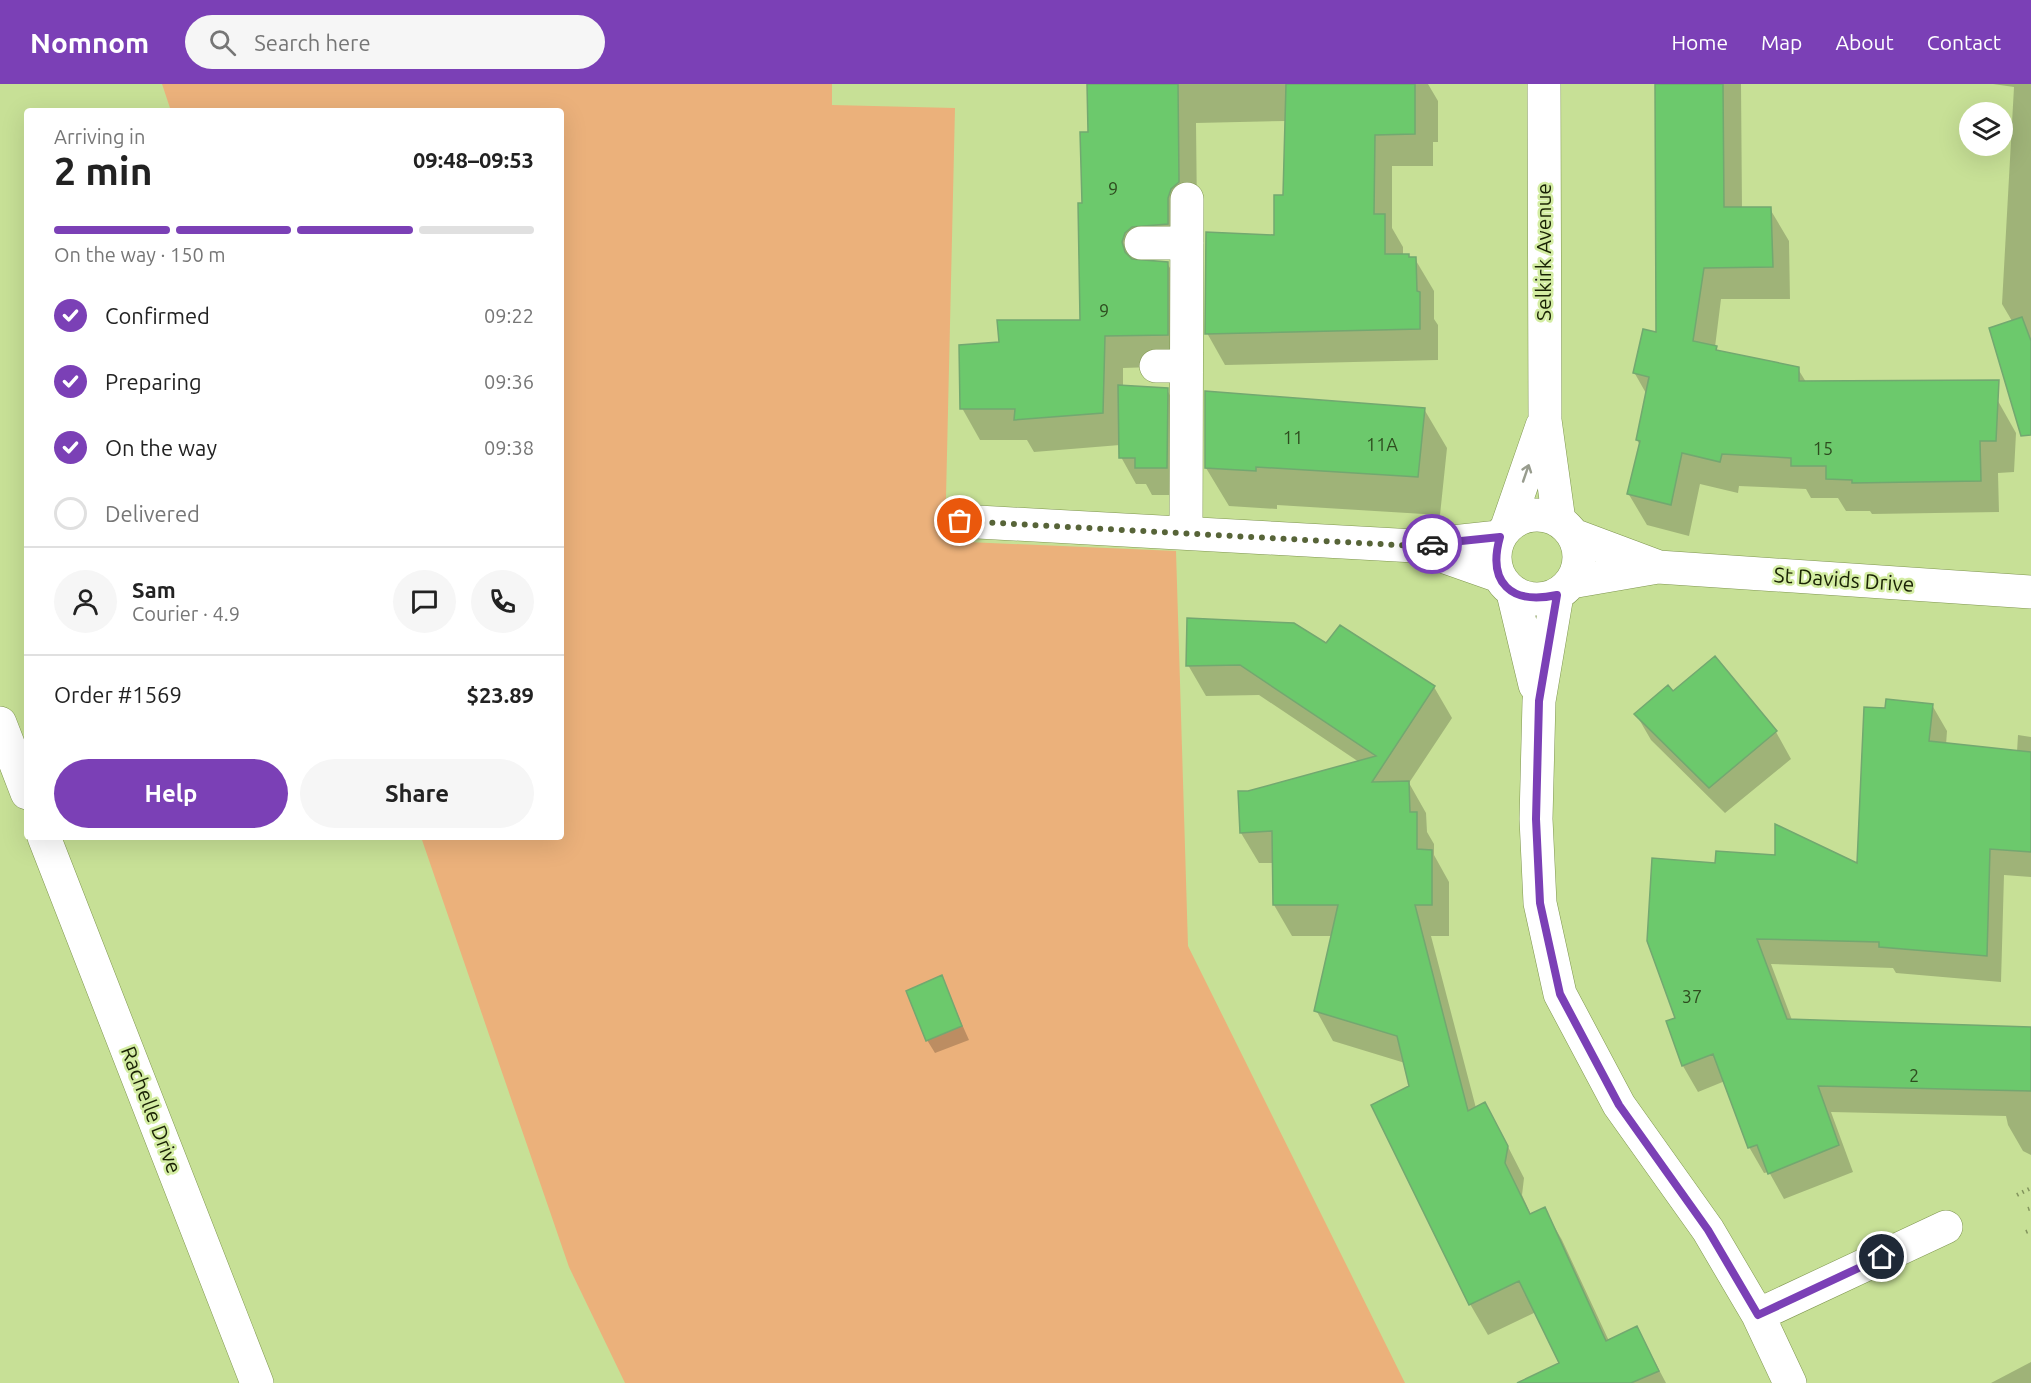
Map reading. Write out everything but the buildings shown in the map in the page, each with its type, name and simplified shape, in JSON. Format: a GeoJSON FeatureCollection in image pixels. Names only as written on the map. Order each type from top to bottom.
{"type":"FeatureCollection","features":[{"type":"Feature","properties":{"kind":"street","name":"Selkirk Avenue"},"geometry":{"type":"LineString","coordinates":[[1544,84],[1545,420],[1566,528]]}},
{"type":"Feature","properties":{"kind":"street"},"geometry":{"type":"LineString","coordinates":[[1186,532],[1171,366],[1187,243],[1187,199]]}},
{"type":"Feature","properties":{"kind":"street"},"geometry":{"type":"LineString","coordinates":[[1141,243],[1187,243]]}},
{"type":"Feature","properties":{"kind":"street","name":"Selkirk Avenue"},"geometry":{"type":"LineString","coordinates":[[1503,532],[1545,420]]}},
{"type":"Feature","properties":{"kind":"street"},"geometry":{"type":"LineString","coordinates":[[960,521],[1415,546],[1503,532],[1523,517],[1542,515],[1566,528],[1579,559],[1564,589],[1539,701],[1536,819],[1540,903],[1560,994],[1619,1105],[1708,1230],[1758,1315],[1790,1383]]}},
{"type":"Feature","properties":{"kind":"street","name":"St Davids Drive"},"geometry":{"type":"LineString","coordinates":[[1566,528],[1658,567]]}},
{"type":"Feature","properties":{"kind":"street"},"geometry":{"type":"LineString","coordinates":[[1503,532],[1494,556],[1506,585],[1539,701]]}},
{"type":"Feature","properties":{"kind":"street"},"geometry":{"type":"LineString","coordinates":[[1415,546],[1506,585],[1534,600],[1564,589]]}},
{"type":"Feature","properties":{"kind":"street","name":"St Davids Drive"},"geometry":{"type":"LineString","coordinates":[[1564,589],[1658,567],[2031,592]]}},
{"type":"Feature","properties":{"kind":"street"},"geometry":{"type":"LineString","coordinates":[[0,723],[24,785]]}},
{"type":"Feature","properties":{"kind":"street","name":"Rachelle Drive"},"geometry":{"type":"LineString","coordinates":[[45,840],[246,1380]]}},
{"type":"Feature","properties":{"kind":"street"},"geometry":{"type":"LineString","coordinates":[[1758,1315],[1946,1227]]}},
{"type":"Feature","properties":{"kind":"path"},"geometry":{"type":"LineString","coordinates":[[2017,1195],[2031,1188]]}},
{"type":"Feature","properties":{"kind":"shaded area"},"geometry":{"type":"Polygon","coordinates":[[[162,84],[832,84],[832,105],[955,108],[945,541],[1176,551],[1188,946],[1405,1383],[625,1383],[569,1267],[422,840],[564,840],[564,108],[170,108],[162,84]]]}},
{"type":"Feature","properties":{"kind":"way so far"},"geometry":{"type":"LineString","coordinates":[[960,521],[1415,546],[1432,544]]}},
{"type":"Feature","properties":{"kind":"route"},"geometry":{"type":"LineString","coordinates":[[1432,544],[1500,537],[1494,556],[1504,585],[1514,593],[1534,600],[1557,595],[1539,701],[1536,819],[1540,903],[1560,994],[1619,1105],[1708,1230],[1758,1315],[1882,1257]]}}]}
